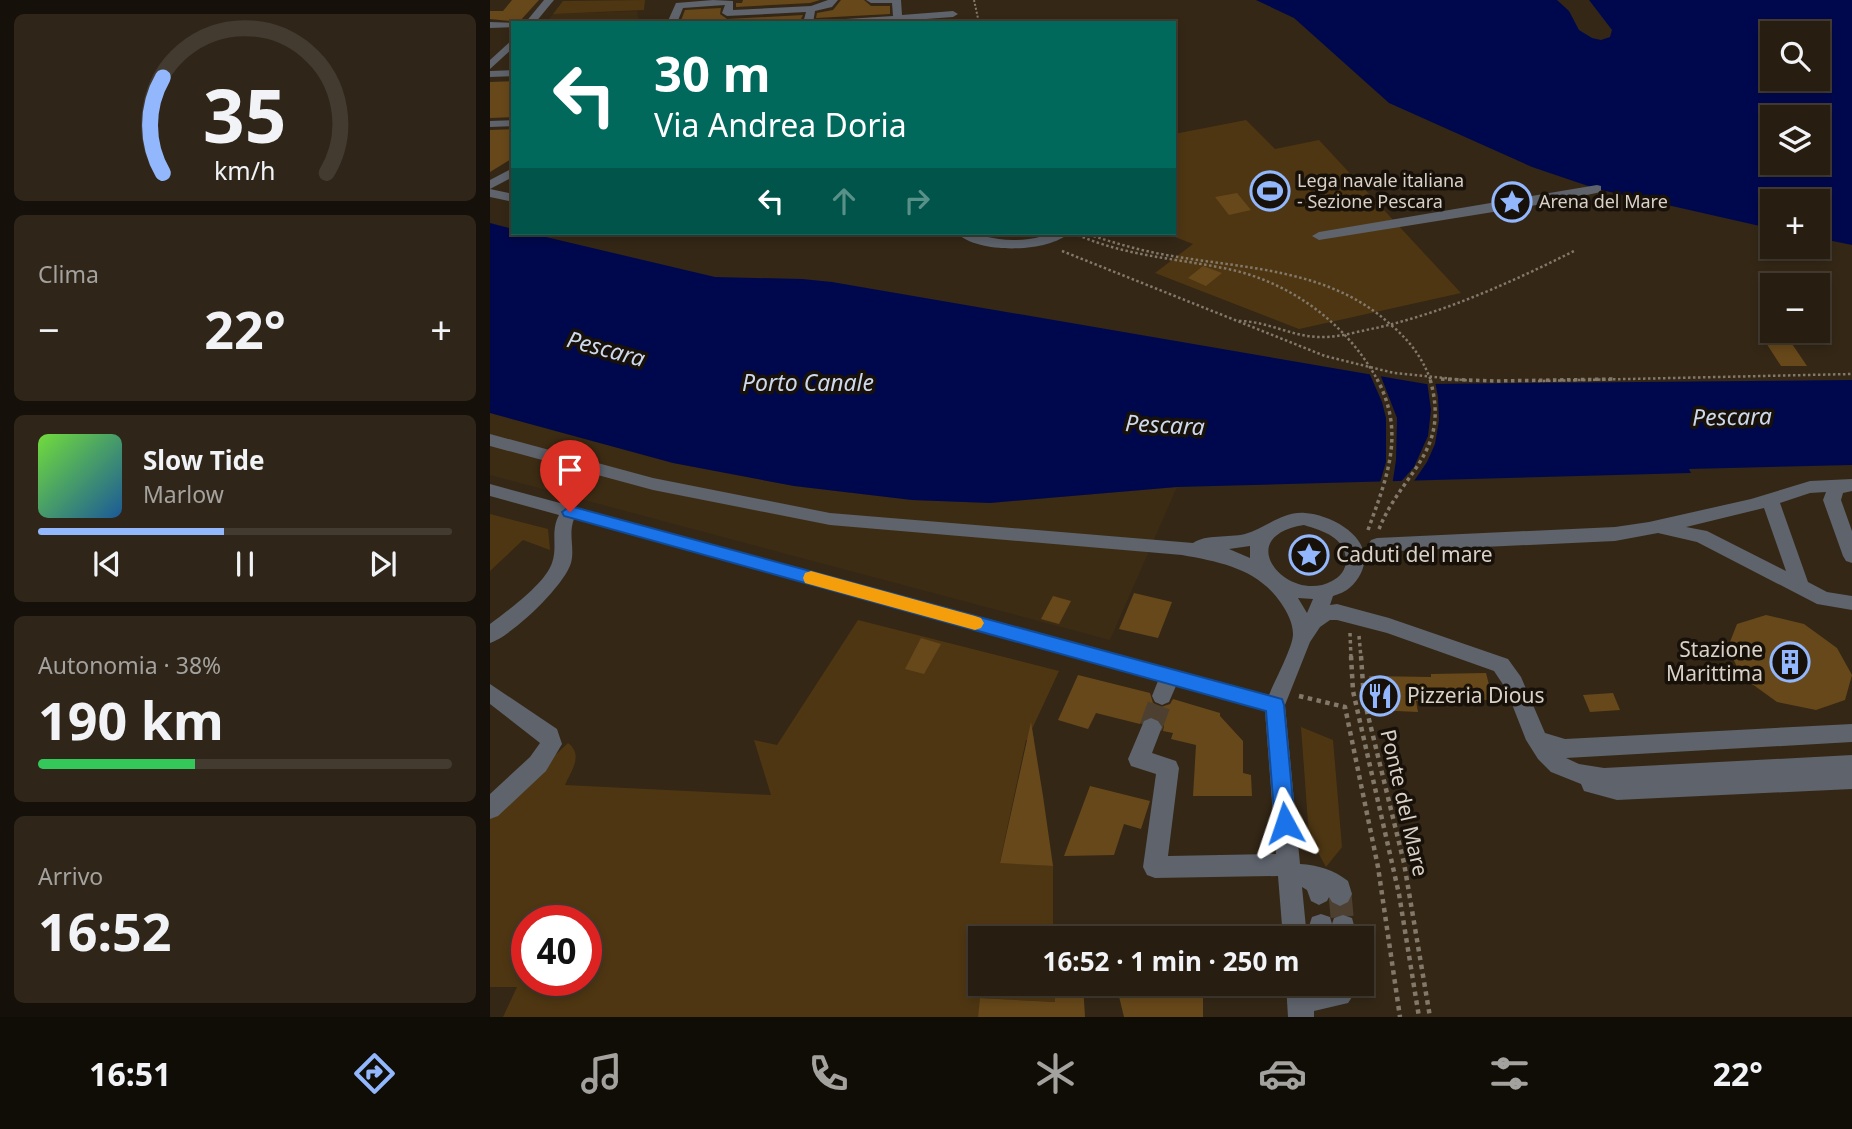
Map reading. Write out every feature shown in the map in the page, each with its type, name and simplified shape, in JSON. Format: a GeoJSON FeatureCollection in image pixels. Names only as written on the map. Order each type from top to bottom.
{"type":"FeatureCollection","features":[{"type":"Feature","properties":{"kind":"street"},"geometry":{"type":"LineString","coordinates":[[532,21],[549,0]]}},
{"type":"Feature","properties":{"kind":"street"},"geometry":{"type":"LineString","coordinates":[[672,21],[678,6],[683,4],[730,2],[727,13],[747,17],[811,9],[829,5],[832,0]]}},
{"type":"Feature","properties":{"kind":"street"},"geometry":{"type":"LineString","coordinates":[[871,0],[896,0],[898,18]]}},
{"type":"Feature","properties":{"kind":"street"},"geometry":{"type":"LineString","coordinates":[[857,21],[953,18],[950,0]]}},
{"type":"Feature","properties":{"kind":"street"},"geometry":{"type":"LineString","coordinates":[[808,21],[811,9]]}},
{"type":"Feature","properties":{"kind":"street"},"geometry":{"type":"LineString","coordinates":[[490,25],[511,24]]}},
{"type":"Feature","properties":{"kind":"street"},"geometry":{"type":"LineString","coordinates":[[490,66],[511,44]]}},
{"type":"Feature","properties":{"kind":"street"},"geometry":{"type":"LineString","coordinates":[[490,74],[511,73]]}},
{"type":"Feature","properties":{"kind":"street"},"geometry":{"type":"LineString","coordinates":[[490,124],[511,123]]}},
{"type":"Feature","properties":{"kind":"street"},"geometry":{"type":"LineString","coordinates":[[490,186],[511,173]]}},
{"type":"Feature","properties":{"kind":"street"},"geometry":{"type":"LineString","coordinates":[[1319,236],[1549,200],[1597,189]]}},
{"type":"Feature","properties":{"kind":"street"},"geometry":{"type":"LineString","coordinates":[[490,193],[511,198]]}},
{"type":"Feature","properties":{"kind":"street"},"geometry":{"type":"LineString","coordinates":[[968,235],[985,241],[1016,244],[1041,242],[1062,235]]}},
{"type":"Feature","properties":{"kind":"street"},"geometry":{"type":"LineString","coordinates":[[490,440],[653,484],[830,519],[1182,548],[1228,556],[1301,591],[1326,591],[1344,583],[1355,570],[1356,554],[1346,535],[1334,526],[1304,519],[1282,522],[1266,533],[1245,541],[1182,548]]}},
{"type":"Feature","properties":{"kind":"street"},"geometry":{"type":"LineString","coordinates":[[1373,541],[1615,534],[1649,529],[1810,487],[1850,485]]}},
{"type":"Feature","properties":{"kind":"street"},"geometry":{"type":"LineString","coordinates":[[1850,485],[1836,489],[1832,500],[1852,556]]}},
{"type":"Feature","properties":{"kind":"street"},"geometry":{"type":"LineString","coordinates":[[490,490],[1170,676],[1278,698]]}},
{"type":"Feature","properties":{"kind":"street"},"geometry":{"type":"LineString","coordinates":[[1770,499],[1800,586]]}},
{"type":"Feature","properties":{"kind":"street"},"geometry":{"type":"LineString","coordinates":[[1832,500],[1839,511],[1852,520]]}},
{"type":"Feature","properties":{"kind":"street"},"geometry":{"type":"LineString","coordinates":[[490,635],[512,618],[560,566],[563,548],[559,533],[570,512]]}},
{"type":"Feature","properties":{"kind":"street"},"geometry":{"type":"LineString","coordinates":[[1649,529],[1700,536],[1852,613]]}},
{"type":"Feature","properties":{"kind":"street"},"geometry":{"type":"LineString","coordinates":[[1266,533],[1258,554],[1308,629]]}},
{"type":"Feature","properties":{"kind":"street"},"geometry":{"type":"LineString","coordinates":[[1298,926],[1310,881],[1278,698],[1326,591]]}},
{"type":"Feature","properties":{"kind":"street"},"geometry":{"type":"LineString","coordinates":[[1824,599],[1852,603]]}},
{"type":"Feature","properties":{"kind":"street"},"geometry":{"type":"LineString","coordinates":[[1308,629],[1326,613],[1337,612],[1389,626],[1501,665],[1514,680],[1549,755],[1593,784],[1617,790],[1852,779]]}},
{"type":"Feature","properties":{"kind":"street"},"geometry":{"type":"LineString","coordinates":[[1163,696],[1170,676]]}},
{"type":"Feature","properties":{"kind":"street"},"geometry":{"type":"LineString","coordinates":[[490,692],[549,736],[551,744],[538,764],[490,809]]}},
{"type":"Feature","properties":{"kind":"street"},"geometry":{"type":"LineString","coordinates":[[1151,727],[1139,759],[1168,768],[1154,867],[1310,881]]}},
{"type":"Feature","properties":{"kind":"street"},"geometry":{"type":"LineString","coordinates":[[1549,755],[1565,748],[1852,733]]}},
{"type":"Feature","properties":{"kind":"street"},"geometry":{"type":"LineString","coordinates":[[1549,755],[1602,758],[1852,744]]}},
{"type":"Feature","properties":{"kind":"street"},"geometry":{"type":"LineString","coordinates":[[1549,755],[1575,768],[1852,754]]}},
{"type":"Feature","properties":{"kind":"street"},"geometry":{"type":"LineString","coordinates":[[1549,755],[1604,778],[1852,765]]}},
{"type":"Feature","properties":{"kind":"path"},"geometry":{"type":"LineString","coordinates":[[974,0],[979,21]]}},
{"type":"Feature","properties":{"kind":"path"},"geometry":{"type":"LineString","coordinates":[[1064,235],[1048,246],[1346,363],[1411,378],[1479,382],[1852,374]]}},
{"type":"Feature","properties":{"kind":"path"},"geometry":{"type":"LineString","coordinates":[[1068,235],[1137,256],[1245,273],[1301,300],[1350,338],[1377,376],[1391,415],[1393,434],[1390,472],[1373,541]]}},
{"type":"Feature","properties":{"kind":"path"},"geometry":{"type":"LineString","coordinates":[[1090,235],[1133,250],[1254,265],[1300,275],[1363,302],[1402,332],[1421,356],[1429,373],[1436,406],[1435,428],[1426,456],[1392,500],[1373,541]]}},
{"type":"Feature","properties":{"kind":"path"},"geometry":{"type":"LineString","coordinates":[[1237,321],[1258,320],[1307,337],[1320,338],[1381,327],[1426,315],[1510,283],[1576,250]]}},
{"type":"Feature","properties":{"kind":"path","name":"Ponte del Mare"},"geometry":{"type":"LineString","coordinates":[[1350,629],[1353,691],[1399,894],[1419,1017]]}},
{"type":"Feature","properties":{"kind":"path","name":"Ponte del Mare"},"geometry":{"type":"LineString","coordinates":[[1360,629],[1364,699],[1404,863],[1430,1017]]}},
{"type":"Feature","properties":{"kind":"path"},"geometry":{"type":"LineString","coordinates":[[1278,698],[1345,707],[1378,867],[1400,1017]]}},
{"type":"Feature","properties":{"kind":"shaded area"},"geometry":{"type":"Polygon","coordinates":[[[645,0],[644,10],[553,14],[563,1],[645,0]]]}},
{"type":"Feature","properties":{"kind":"shaded area"},"geometry":{"type":"Polygon","coordinates":[[[637,11],[639,21],[548,21],[553,14],[637,11]]]}},
{"type":"Feature","properties":{"kind":"shaded area","name":"Lega navale italiana - Sezione Pescara"},"geometry":{"type":"Polygon","coordinates":[[[1246,120],[1275,149],[1319,140],[1461,293],[1299,329],[1155,273],[1193,244],[1170,235],[1176,235],[1176,134],[1246,120]]]}},
{"type":"Feature","properties":{"kind":"shaded area"},"geometry":{"type":"Polygon","coordinates":[[[490,413],[673,463],[794,486],[912,500],[990,503],[1177,487],[1110,640],[490,475],[490,413]]]}},
{"type":"Feature","properties":{"kind":"shaded area"},"geometry":{"type":"Polygon","coordinates":[[[490,514],[548,529],[550,550],[523,540],[490,571],[490,514]]]}},
{"type":"Feature","properties":{"kind":"shaded area"},"geometry":{"type":"Polygon","coordinates":[[[858,620],[1059,671],[1032,729],[1034,740],[1026,740],[1000,862],[1053,866],[1053,926],[968,926],[968,996],[1055,996],[1055,1002],[981,998],[978,1017],[503,1017],[513,996],[602,996],[602,905],[511,905],[511,987],[490,987],[490,817],[568,743],[576,758],[565,785],[771,795],[754,740],[777,745],[858,620]]]}},
{"type":"Feature","properties":{"kind":"shaded area"},"geometry":{"type":"Polygon","coordinates":[[[1301,727],[1333,740],[1342,847],[1326,867],[1309,836],[1301,727]]]}},
{"type":"Feature","properties":{"kind":"water"},"geometry":{"type":"Polygon","coordinates":[[[1256,0],[1852,0],[1852,245],[1830,240],[1830,189],[1760,189],[1760,226],[1597,189],[1532,167],[1389,103],[1294,18],[1256,0]]]}},
{"type":"Feature","properties":{"kind":"water","name":"Porto Canale"},"geometry":{"type":"Polygon","coordinates":[[[490,223],[511,228],[511,235],[537,235],[715,277],[832,282],[1426,384],[1852,380],[1852,465],[1689,469],[1691,473],[1177,487],[990,503],[912,500],[794,486],[673,463],[490,413],[490,223]]]}},
{"type":"Feature","properties":{"kind":"pier"},"geometry":{"type":"Polygon","coordinates":[[[1557,0],[1589,0],[1612,30],[1610,37],[1601,40],[1592,38],[1579,30],[1569,11],[1557,0]]]}},
{"type":"Feature","properties":{"kind":"pier"},"geometry":{"type":"Polygon","coordinates":[[[1368,370],[1380,374],[1397,418],[1392,486],[1379,486],[1386,462],[1386,418],[1368,370]]]}},
{"type":"Feature","properties":{"kind":"pier"},"geometry":{"type":"Polygon","coordinates":[[[1427,381],[1435,381],[1438,397],[1439,420],[1435,444],[1414,481],[1410,485],[1398,485],[1414,467],[1428,436],[1431,410],[1427,381]]]}},
{"type":"Feature","properties":{"kind":"building"},"geometry":{"type":"Polygon","coordinates":[[[512,0],[539,0],[520,21],[490,19],[490,11],[503,11],[512,0]]]}},
{"type":"Feature","properties":{"kind":"building"},"geometry":{"type":"Polygon","coordinates":[[[743,0],[820,0],[810,3],[736,7],[736,3],[742,3],[743,0]]]}},
{"type":"Feature","properties":{"kind":"building"},"geometry":{"type":"Polygon","coordinates":[[[841,0],[864,0],[871,6],[890,6],[890,14],[816,18],[817,13],[833,10],[841,0]]]}},
{"type":"Feature","properties":{"kind":"building"},"geometry":{"type":"Polygon","coordinates":[[[721,8],[720,14],[727,19],[803,15],[795,21],[681,21],[685,10],[721,8]]]}},
{"type":"Feature","properties":{"kind":"building"},"geometry":{"type":"Polygon","coordinates":[[[511,81],[511,117],[490,118],[490,82],[511,81]]]}},
{"type":"Feature","properties":{"kind":"building"},"geometry":{"type":"Polygon","coordinates":[[[511,129],[511,159],[490,172],[490,130],[511,129]]]}},
{"type":"Feature","properties":{"kind":"building"},"geometry":{"type":"Polygon","coordinates":[[[1237,193],[1251,210],[1229,215],[1215,197],[1237,193]]]}},
{"type":"Feature","properties":{"kind":"building"},"geometry":{"type":"Polygon","coordinates":[[[1203,266],[1222,273],[1206,286],[1188,278],[1203,266]]]}},
{"type":"Feature","properties":{"kind":"building"},"geometry":{"type":"Polygon","coordinates":[[[1766,343],[1791,343],[1807,366],[1781,366],[1766,343]]]}},
{"type":"Feature","properties":{"kind":"building"},"geometry":{"type":"Polygon","coordinates":[[[1134,593],[1172,602],[1158,638],[1119,629],[1134,593]]]}},
{"type":"Feature","properties":{"kind":"building"},"geometry":{"type":"Polygon","coordinates":[[[1053,596],[1071,601],[1059,624],[1041,619],[1053,596]]]}},
{"type":"Feature","properties":{"kind":"building","name":"Stazione Marittima"},"geometry":{"type":"Polygon","coordinates":[[[1766,615],[1804,624],[1837,648],[1852,675],[1845,700],[1816,710],[1777,702],[1741,676],[1728,647],[1737,624],[1766,615]]]}},
{"type":"Feature","properties":{"kind":"building"},"geometry":{"type":"Polygon","coordinates":[[[921,638],[941,644],[924,674],[905,669],[921,638]]]}},
{"type":"Feature","properties":{"kind":"building"},"geometry":{"type":"Polygon","coordinates":[[[1486,673],[1493,700],[1416,701],[1418,712],[1374,710],[1369,676],[1431,677],[1431,674],[1486,673]]]}},
{"type":"Feature","properties":{"kind":"building"},"geometry":{"type":"Polygon","coordinates":[[[1078,675],[1150,693],[1153,703],[1161,707],[1170,704],[1173,699],[1220,713],[1243,741],[1243,773],[1251,775],[1252,796],[1193,796],[1196,745],[1171,739],[1173,733],[1163,731],[1164,726],[1160,720],[1152,716],[1143,719],[1140,724],[1096,713],[1088,729],[1058,720],[1078,675]]]}},
{"type":"Feature","properties":{"kind":"building"},"geometry":{"type":"Polygon","coordinates":[[[1613,693],[1620,710],[1590,712],[1583,695],[1613,693]]]}},
{"type":"Feature","properties":{"kind":"building"},"geometry":{"type":"Polygon","coordinates":[[[1031,722],[1043,796],[1053,866],[1000,863],[1031,722]]]}},
{"type":"Feature","properties":{"kind":"building"},"geometry":{"type":"Polygon","coordinates":[[[1090,786],[1150,801],[1141,829],[1124,824],[1114,855],[1064,856],[1090,786]]]}},
{"type":"Feature","properties":{"kind":"building"},"geometry":{"type":"Polygon","coordinates":[[[1055,996],[1084,996],[1085,1017],[978,1017],[980,998],[1055,1002],[1055,996]]]}},
{"type":"Feature","properties":{"kind":"building"},"geometry":{"type":"Polygon","coordinates":[[[1119,996],[1203,996],[1203,1017],[1124,1017],[1119,996]]]}},
{"type":"Feature","properties":{"kind":"tunnel"},"geometry":{"type":"LineString","coordinates":[[1151,727],[1162,696]]}},
{"type":"Feature","properties":{"kind":"tunnel"},"geometry":{"type":"LineString","coordinates":[[1340,894],[1343,926]]}},
{"type":"Feature","properties":{"kind":"slow traffic"},"geometry":{"type":"LineString","coordinates":[[811,578],[975,623]]}},
{"type":"Feature","properties":{"kind":"place","name":"Lega navale italiana - Sezione Pescara"},"geometry":{"type":"Point","coordinates":[1270,191]}},
{"type":"Feature","properties":{"kind":"place","name":"Arena del Mare"},"geometry":{"type":"Point","coordinates":[1512,202]}},
{"type":"Feature","properties":{"kind":"place","name":"Caduti del mare"},"geometry":{"type":"Point","coordinates":[1309,555]}},
{"type":"Feature","properties":{"kind":"place","name":"Stazione Marittima"},"geometry":{"type":"Point","coordinates":[1790,662]}},
{"type":"Feature","properties":{"kind":"place","name":"Pizzeria Dious"},"geometry":{"type":"Point","coordinates":[1380,696]}},
{"type":"Feature","properties":{"kind":"route"},"geometry":{"type":"LineString","coordinates":[[570,512],[1275,705],[1285,823]]}},
{"type":"Feature","properties":{"kind":"water label","name":"Pescara"},"geometry":{"type":"Point","coordinates":[606,349]}},
{"type":"Feature","properties":{"kind":"water label","name":"Pescara"},"geometry":{"type":"Point","coordinates":[1732,417]}},
{"type":"Feature","properties":{"kind":"water label","name":"Pescara"},"geometry":{"type":"Point","coordinates":[1165,425]}}]}
